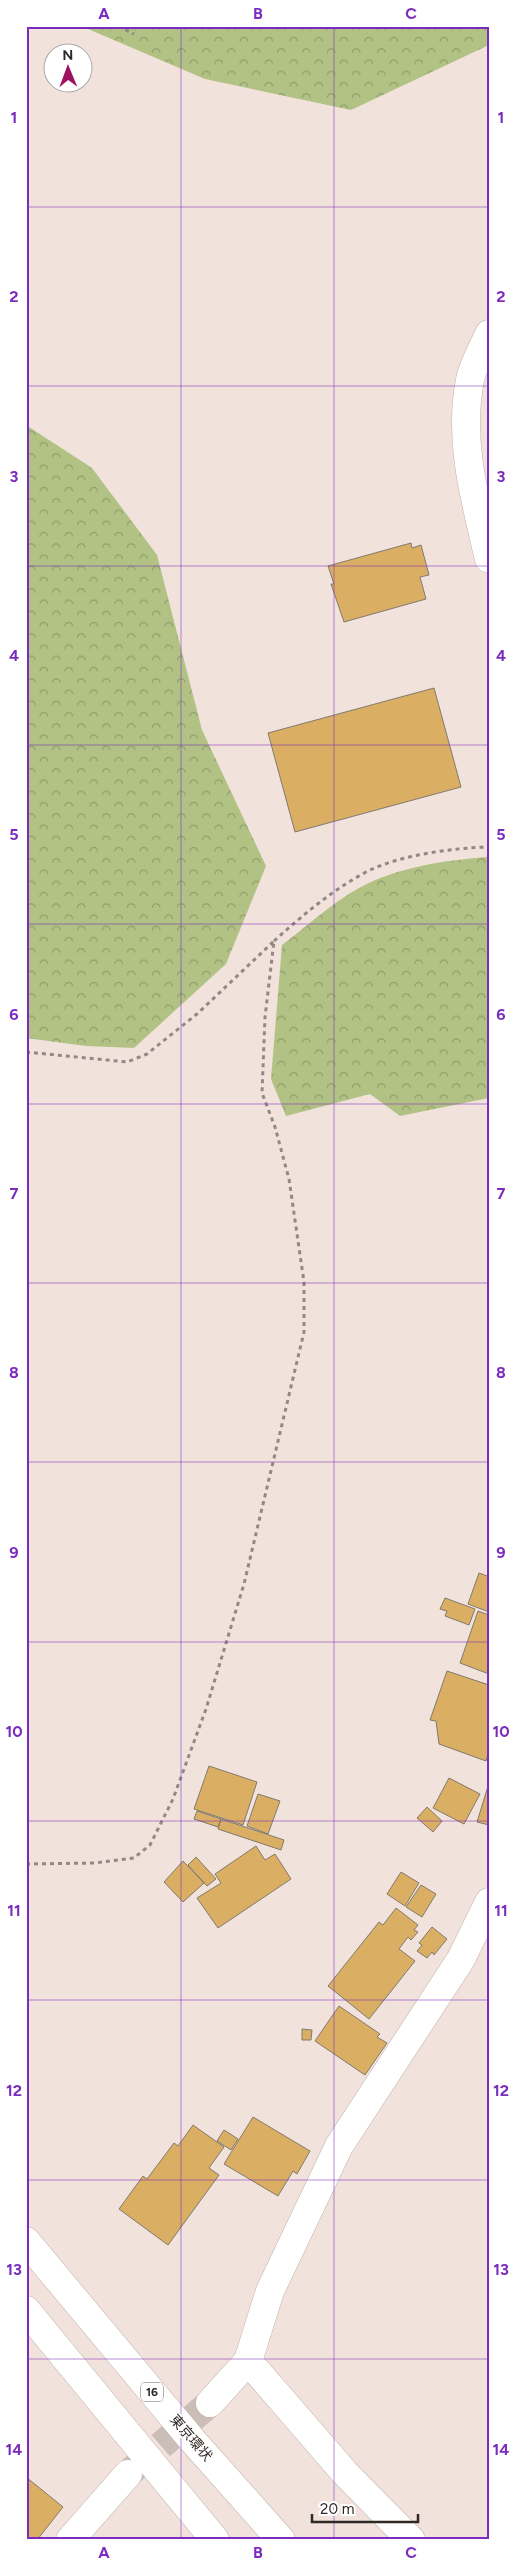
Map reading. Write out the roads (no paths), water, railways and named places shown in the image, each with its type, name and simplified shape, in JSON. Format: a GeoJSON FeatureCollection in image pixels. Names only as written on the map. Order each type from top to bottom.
{"type":"FeatureCollection","features":[{"type":"Feature","properties":{"kind":"main road"},"geometry":{"type":"LineString","coordinates":[[489,334],[470,379],[465,426],[472,487],[489,559]]}},
{"type":"Feature","properties":{"kind":"main road"},"geometry":{"type":"LineString","coordinates":[[210,2403],[248,2361],[270,2291],[339,2146],[460,1959],[489,1902]]}},
{"type":"Feature","properties":{"kind":"main road","name":"東京環状"},"geometry":{"type":"LineString","coordinates":[[26,2241],[193,2442],[281,2540]]}},
{"type":"Feature","properties":{"kind":"main road"},"geometry":{"type":"LineString","coordinates":[[26,2310],[215,2540]]}},
{"type":"Feature","properties":{"kind":"main road"},"geometry":{"type":"LineString","coordinates":[[248,2361],[345,2473],[411,2540]]}},
{"type":"Feature","properties":{"kind":"main road"},"geometry":{"type":"LineString","coordinates":[[86,2534],[128,2474]]}},
{"type":"Feature","properties":{"kind":"tunnel"},"geometry":{"type":"LineString","coordinates":[[129,2473],[210,2403]]}}]}
